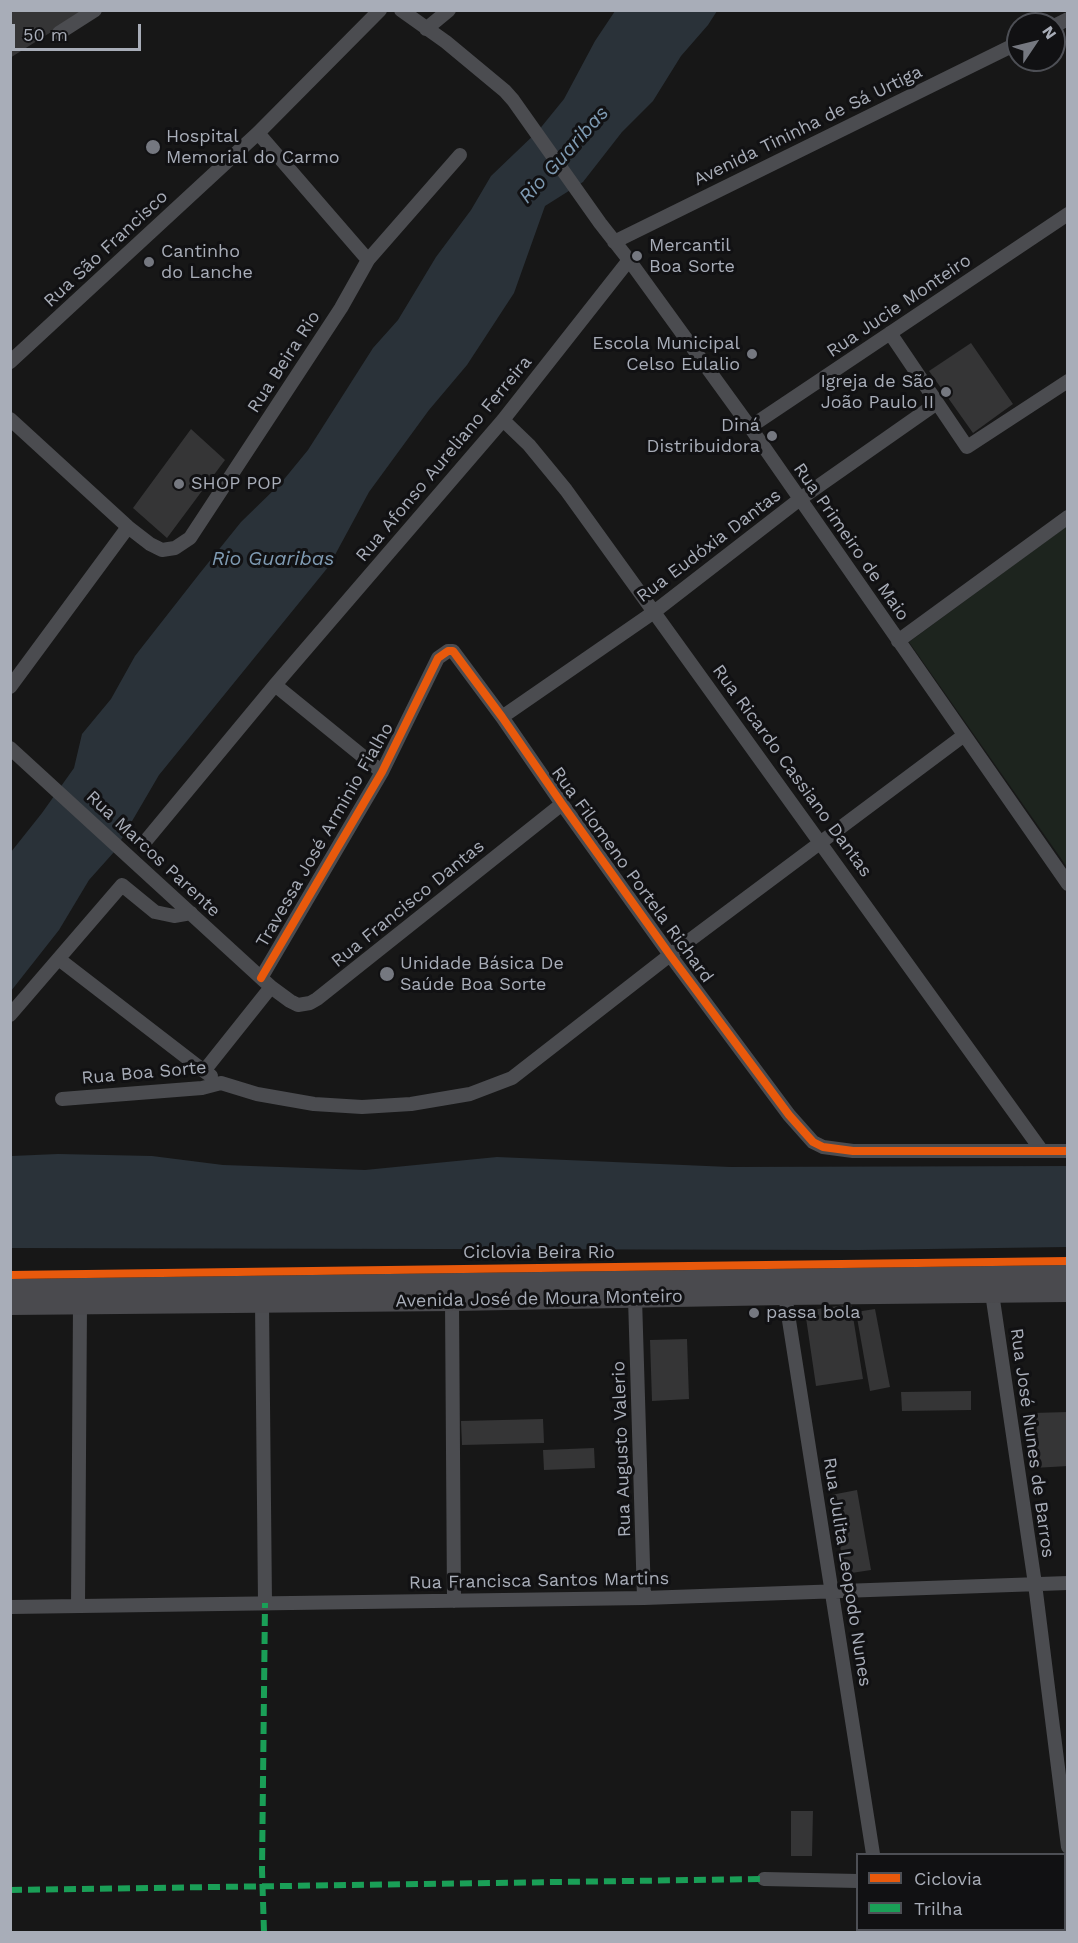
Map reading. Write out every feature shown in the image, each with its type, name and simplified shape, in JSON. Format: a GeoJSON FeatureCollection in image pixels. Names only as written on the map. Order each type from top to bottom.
{"type":"FeatureCollection","features":[{"type":"Feature","properties":{"kind":"main road","name":"Avenida José de Moura Monteiro"},"geometry":{"type":"LineString","coordinates":[[10,1289],[1068,1275]]}},
{"type":"Feature","properties":{"kind":"main road","name":"Avenida José de Moura Monteiro"},"geometry":{"type":"LineString","coordinates":[[10,1305],[1068,1292]]}},
{"type":"Feature","properties":{"kind":"street"},"geometry":{"type":"LineString","coordinates":[[60,33],[95,10]]}},
{"type":"Feature","properties":{"kind":"street","name":"Rua São Francisco"},"geometry":{"type":"LineString","coordinates":[[10,362],[258,133],[380,10]]}},
{"type":"Feature","properties":{"kind":"street","name":"Rua Primeiro de Maio"},"geometry":{"type":"LineString","coordinates":[[401,10],[446,42],[505,91],[750,427],[1068,884]]}},
{"type":"Feature","properties":{"kind":"street"},"geometry":{"type":"LineString","coordinates":[[426,29],[449,10]]}},
{"type":"Feature","properties":{"kind":"street","name":"Avenida Tininha de Sá Urtiga"},"geometry":{"type":"LineString","coordinates":[[615,242],[1006,49]]}},
{"type":"Feature","properties":{"kind":"street"},"geometry":{"type":"LineString","coordinates":[[258,133],[368,260]]}},
{"type":"Feature","properties":{"kind":"street","name":"Rua Beira Rio"},"geometry":{"type":"LineString","coordinates":[[128,527],[162,550],[175,548],[190,538],[341,308],[368,260],[460,155]]}},
{"type":"Feature","properties":{"kind":"street","name":"Rua Jucie Monteiro"},"geometry":{"type":"LineString","coordinates":[[750,427],[1068,214]]}},
{"type":"Feature","properties":{"kind":"street","name":"Rua Afonso Aureliano Ferreira"},"geometry":{"type":"LineString","coordinates":[[144,843],[275,685],[503,420],[629,260]]}},
{"type":"Feature","properties":{"kind":"street"},"geometry":{"type":"LineString","coordinates":[[890,333],[967,447],[1068,381]]}},
{"type":"Feature","properties":{"kind":"street","name":"Rua Eudóxia Dantas"},"geometry":{"type":"LineString","coordinates":[[502,717],[654,612],[800,499],[937,403]]}},
{"type":"Feature","properties":{"kind":"street"},"geometry":{"type":"LineString","coordinates":[[10,418],[128,527],[10,687]]}},
{"type":"Feature","properties":{"kind":"street","name":"Rua Ricardo Cassiano Dantas"},"geometry":{"type":"LineString","coordinates":[[503,420],[548,466],[1042,1151]]}},
{"type":"Feature","properties":{"kind":"street"},"geometry":{"type":"LineString","coordinates":[[898,641],[1068,517]]}},
{"type":"Feature","properties":{"kind":"street","name":"Travessa José Arminio Fialho"},"geometry":{"type":"LineString","coordinates":[[204,1071],[266,982],[382,772],[438,658],[448,651],[453,651]]}},
{"type":"Feature","properties":{"kind":"street","name":"Rua Filomeno Portela Richard"},"geometry":{"type":"LineString","coordinates":[[453,651],[670,955],[789,1115],[813,1142],[833,1150],[1068,1151]]}},
{"type":"Feature","properties":{"kind":"street"},"geometry":{"type":"LineString","coordinates":[[275,685],[382,772]]}},
{"type":"Feature","properties":{"kind":"street","name":"Rua Boa Sorte"},"geometry":{"type":"LineString","coordinates":[[62,1099],[202,1088],[221,1083],[257,1094],[314,1104],[362,1107],[411,1104],[470,1094],[512,1078],[670,955],[963,736]]}},
{"type":"Feature","properties":{"kind":"street","name":"Rua Marcos Parente"},"geometry":{"type":"LineString","coordinates":[[10,748],[266,982]]}},
{"type":"Feature","properties":{"kind":"street","name":"Rua Francisco Dantas"},"geometry":{"type":"LineString","coordinates":[[266,982],[298,1005],[317,999],[562,804]]}},
{"type":"Feature","properties":{"kind":"street"},"geometry":{"type":"LineString","coordinates":[[10,1015],[60,960],[122,885],[155,912],[174,916],[190,913]]}},
{"type":"Feature","properties":{"kind":"street"},"geometry":{"type":"LineString","coordinates":[[60,960],[221,1083]]}},
{"type":"Feature","properties":{"kind":"street","name":"Rua José Nunes de Barros"},"geometry":{"type":"LineString","coordinates":[[992,1293],[1035,1584],[1068,1847]]}},
{"type":"Feature","properties":{"kind":"street","name":"Rua Julita Leopodo Nunes"},"geometry":{"type":"LineString","coordinates":[[785,1295],[873,1853]]}},
{"type":"Feature","properties":{"kind":"street","name":"Rua Augusto Valerio"},"geometry":{"type":"LineString","coordinates":[[635,1298],[644,1598]]}},
{"type":"Feature","properties":{"kind":"street"},"geometry":{"type":"LineString","coordinates":[[452,1301],[454,1601]]}},
{"type":"Feature","properties":{"kind":"street"},"geometry":{"type":"LineString","coordinates":[[262,1303],[265,1604]]}},
{"type":"Feature","properties":{"kind":"street"},"geometry":{"type":"LineString","coordinates":[[78,1606],[80,1304]]}},
{"type":"Feature","properties":{"kind":"street","name":"Rua Francisca Santos Martins"},"geometry":{"type":"LineString","coordinates":[[10,1607],[644,1598],[1068,1583]]}},
{"type":"Feature","properties":{"kind":"street"},"geometry":{"type":"LineString","coordinates":[[764,1879],[856,1881]]}},
{"type":"Feature","properties":{"kind":"shaded area"},"geometry":{"type":"Polygon","coordinates":[[[1067,526],[1067,867],[909,642],[1067,526]]]}},
{"type":"Feature","properties":{"kind":"water","name":"Rio Guaribas"},"geometry":{"type":"Polygon","coordinates":[[[615,11],[717,11],[681,56],[653,101],[622,132],[583,182],[545,206],[514,293],[467,365],[429,410],[369,492],[329,566],[159,775],[114,852],[89,880],[59,930],[11,991],[11,852],[74,768],[82,734],[111,699],[135,656],[200,573],[241,522],[281,483],[308,450],[373,348],[398,320],[436,257],[471,210],[491,176],[538,131],[564,99],[595,41],[615,11]]]}},
{"type":"Feature","properties":{"kind":"water"},"geometry":{"type":"Polygon","coordinates":[[[58,1154],[152,1156],[223,1165],[365,1170],[497,1157],[730,1167],[1067,1166],[1067,1247],[859,1250],[11,1248],[11,1156],[58,1154]]]}},
{"type":"Feature","properties":{"kind":"building"},"geometry":{"type":"Polygon","coordinates":[[[10,10],[86,10],[10,58],[10,10]]]}},
{"type":"Feature","properties":{"kind":"building"},"geometry":{"type":"Polygon","coordinates":[[[971,343],[1013,404],[973,433],[929,371],[971,343]]]}},
{"type":"Feature","properties":{"kind":"building","name":"SHOP POP"},"geometry":{"type":"Polygon","coordinates":[[[191,429],[225,460],[167,538],[133,508],[191,429]]]}},
{"type":"Feature","properties":{"kind":"building"},"geometry":{"type":"Polygon","coordinates":[[[851,1304],[863,1379],[816,1386],[805,1311],[851,1304]]]}},
{"type":"Feature","properties":{"kind":"building"},"geometry":{"type":"Polygon","coordinates":[[[875,1309],[890,1387],[870,1391],[856,1312],[875,1309]]]}},
{"type":"Feature","properties":{"kind":"building"},"geometry":{"type":"Polygon","coordinates":[[[687,1339],[689,1399],[652,1401],[650,1340],[687,1339]]]}},
{"type":"Feature","properties":{"kind":"building"},"geometry":{"type":"Polygon","coordinates":[[[971,1391],[971,1410],[902,1411],[901,1392],[971,1391]]]}},
{"type":"Feature","properties":{"kind":"building"},"geometry":{"type":"Polygon","coordinates":[[[1068,1412],[1068,1466],[1034,1468],[1033,1413],[1068,1412]]]}},
{"type":"Feature","properties":{"kind":"building"},"geometry":{"type":"Polygon","coordinates":[[[543,1419],[544,1443],[462,1445],[461,1421],[543,1419]]]}},
{"type":"Feature","properties":{"kind":"building"},"geometry":{"type":"Polygon","coordinates":[[[594,1448],[595,1468],[544,1470],[543,1450],[594,1448]]]}},
{"type":"Feature","properties":{"kind":"building"},"geometry":{"type":"Polygon","coordinates":[[[857,1490],[871,1570],[845,1574],[831,1495],[857,1490]]]}},
{"type":"Feature","properties":{"kind":"building"},"geometry":{"type":"Polygon","coordinates":[[[791,1811],[813,1811],[812,1856],[791,1856],[791,1811]]]}},
{"type":"Feature","properties":{"kind":"marked path"},"geometry":{"type":"LineString","coordinates":[[264,1932],[262,1870],[265,1603]]}},
{"type":"Feature","properties":{"kind":"marked path"},"geometry":{"type":"LineString","coordinates":[[10,1890],[764,1879]]}},
{"type":"Feature","properties":{"kind":"cycle path"},"geometry":{"type":"LineString","coordinates":[[261,978],[382,772],[438,658],[448,651],[453,651],[670,955],[789,1115],[813,1142],[823,1147],[853,1151],[1068,1151]]}},
{"type":"Feature","properties":{"kind":"cycle path","name":"Ciclovia Beira Rio"},"geometry":{"type":"LineString","coordinates":[[10,1275],[1068,1261]]}},
{"type":"Feature","properties":{"kind":"place","name":"Hospital Memorial do Carmo"},"geometry":{"type":"Point","coordinates":[153,147]}},
{"type":"Feature","properties":{"kind":"place","name":"Mercantil Boa Sorte"},"geometry":{"type":"Point","coordinates":[637,256]}},
{"type":"Feature","properties":{"kind":"place","name":"Cantinho do Lanche"},"geometry":{"type":"Point","coordinates":[149,262]}},
{"type":"Feature","properties":{"kind":"place","name":"Escola Municipal Celso Eulalio"},"geometry":{"type":"Point","coordinates":[752,354]}},
{"type":"Feature","properties":{"kind":"place","name":"Igreja de São João Paulo II"},"geometry":{"type":"Point","coordinates":[946,392]}},
{"type":"Feature","properties":{"kind":"place","name":"Diná Distribuidora"},"geometry":{"type":"Point","coordinates":[772,436]}},
{"type":"Feature","properties":{"kind":"place","name":"SHOP POP"},"geometry":{"type":"Point","coordinates":[179,484]}},
{"type":"Feature","properties":{"kind":"place","name":"Unidade Básica De Saúde Boa Sorte"},"geometry":{"type":"Point","coordinates":[387,974]}},
{"type":"Feature","properties":{"kind":"place","name":"passa bola"},"geometry":{"type":"Point","coordinates":[754,1313]}}]}
